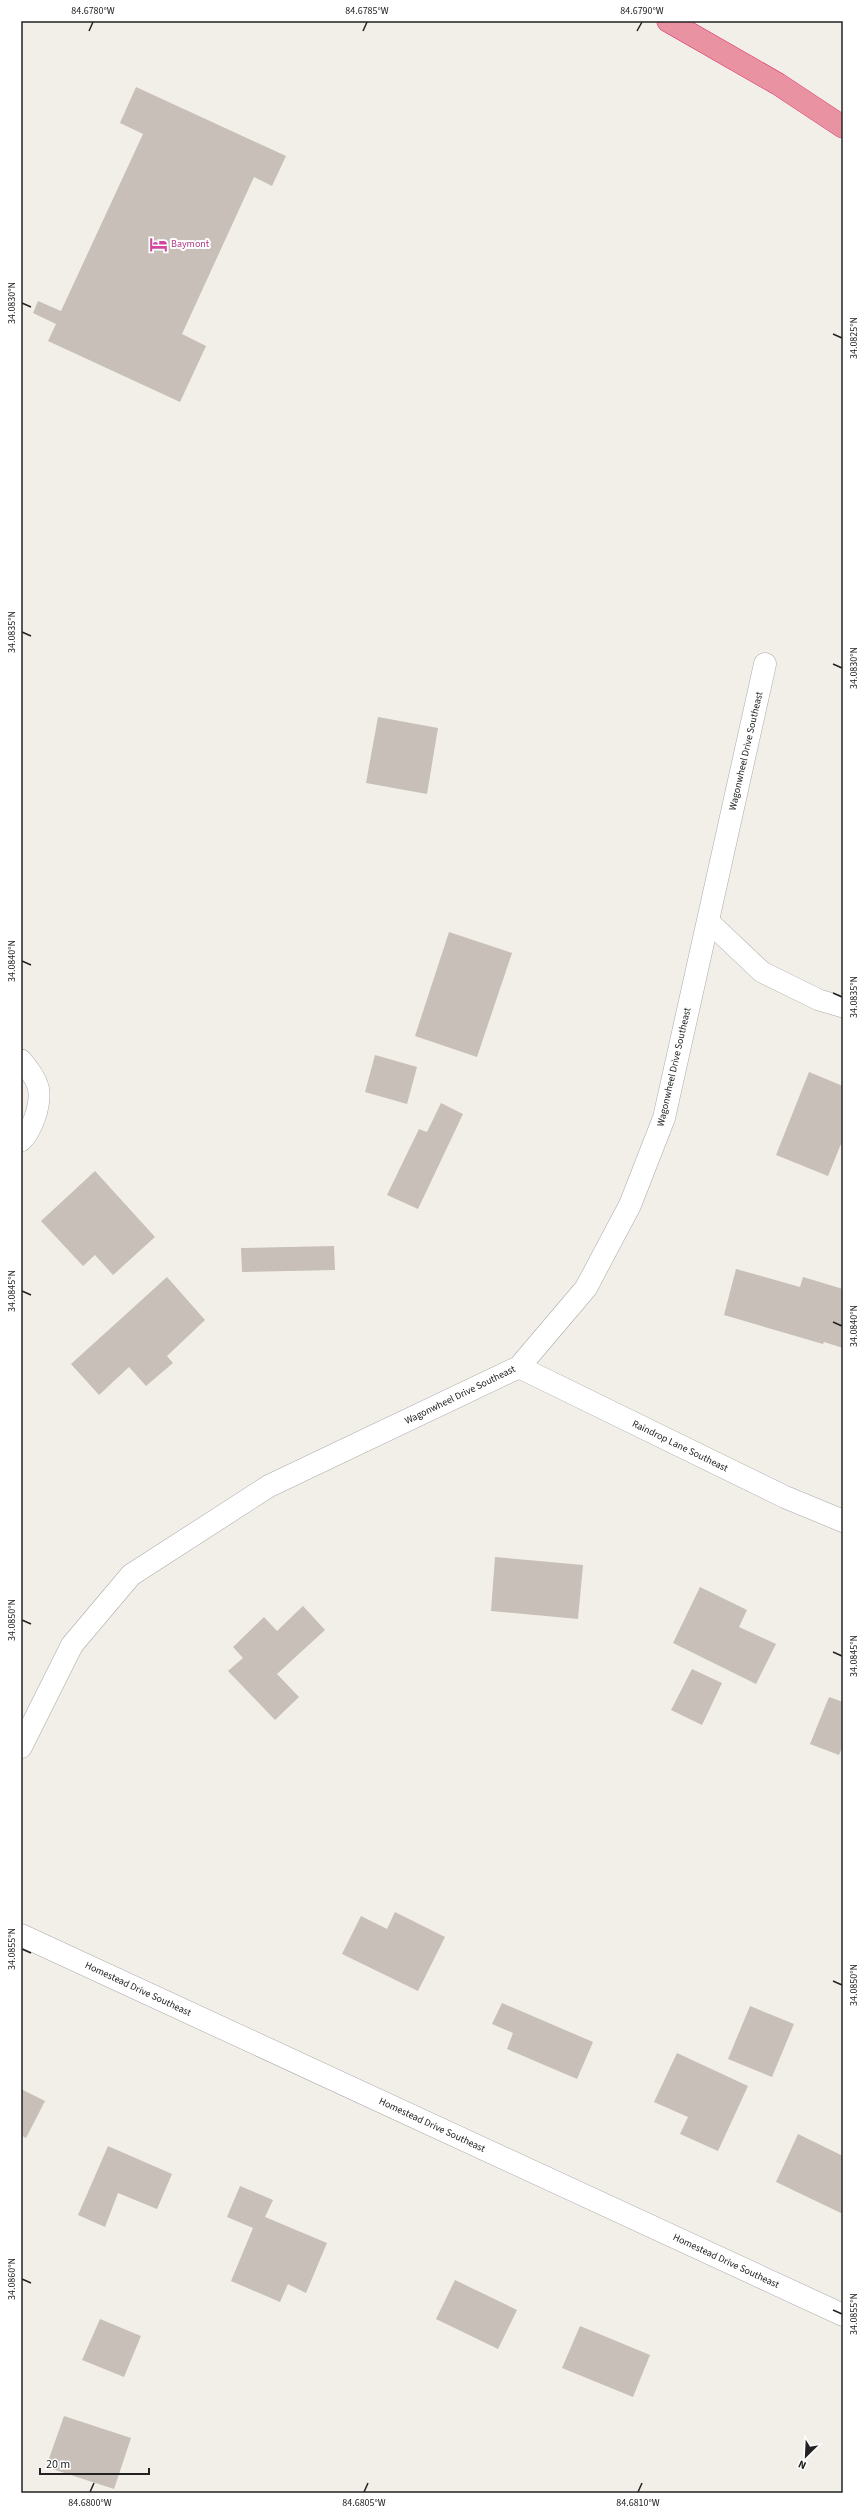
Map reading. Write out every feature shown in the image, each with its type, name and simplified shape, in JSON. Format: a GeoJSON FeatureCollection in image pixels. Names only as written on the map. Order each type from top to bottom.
{"type":"FeatureCollection","features":[{"type":"Feature","properties":{"kind":"highway"},"geometry":{"type":"LineString","coordinates":[[668,21],[778,84],[843,127]]}},
{"type":"Feature","properties":{"kind":"street","name":"Wagonwheel Drive Southeast"},"geometry":{"type":"LineString","coordinates":[[21,1747],[72,1645],[131,1575],[269,1486],[518,1367],[586,1288],[630,1205],[664,1118],[765,664]]}},
{"type":"Feature","properties":{"kind":"street","name":"Raindrop Lane Southeast"},"geometry":{"type":"LineString","coordinates":[[518,1367],[785,1496],[843,1521]]}},
{"type":"Feature","properties":{"kind":"street","name":"Homestead Drive Southeast"},"geometry":{"type":"LineString","coordinates":[[21,1935],[843,2315]]}},
{"type":"Feature","properties":{"kind":"lane"},"geometry":{"type":"LineString","coordinates":[[708,921],[762,972],[819,1000],[843,1007]]}},
{"type":"Feature","properties":{"kind":"lane"},"geometry":{"type":"LineString","coordinates":[[21,1060],[30,1071],[39,1091],[36,1115],[21,1141]]}},
{"type":"Feature","properties":{"kind":"building","name":"Baymont"},"geometry":{"type":"Polygon","coordinates":[[[136,87],[286,156],[272,186],[254,177],[182,334],[206,346],[180,402],[48,341],[56,324],[33,313],[38,301],[61,311],[143,134],[120,123],[136,87]]]}},
{"type":"Feature","properties":{"kind":"building"},"geometry":{"type":"Polygon","coordinates":[[[378,717],[438,728],[427,794],[366,783],[378,717]]]}},
{"type":"Feature","properties":{"kind":"building"},"geometry":{"type":"Polygon","coordinates":[[[449,932],[512,953],[477,1057],[415,1036],[449,932]]]}},
{"type":"Feature","properties":{"kind":"building"},"geometry":{"type":"Polygon","coordinates":[[[375,1055],[417,1067],[407,1104],[365,1092],[375,1055]]]}},
{"type":"Feature","properties":{"kind":"building"},"geometry":{"type":"Polygon","coordinates":[[[809,1072],[843,1086],[843,1139],[828,1176],[776,1155],[809,1072]]]}},
{"type":"Feature","properties":{"kind":"building"},"geometry":{"type":"Polygon","coordinates":[[[441,1103],[463,1114],[418,1209],[387,1195],[419,1129],[427,1132],[441,1103]]]}},
{"type":"Feature","properties":{"kind":"building"},"geometry":{"type":"Polygon","coordinates":[[[95,1171],[155,1237],[113,1275],[95,1255],[83,1266],[41,1221],[95,1171]]]}},
{"type":"Feature","properties":{"kind":"building"},"geometry":{"type":"Polygon","coordinates":[[[334,1246],[335,1270],[242,1272],[241,1248],[334,1246]]]}},
{"type":"Feature","properties":{"kind":"building"},"geometry":{"type":"Polygon","coordinates":[[[736,1269],[800,1287],[803,1277],[843,1289],[843,1348],[824,1342],[823,1344],[724,1315],[736,1269]]]}},
{"type":"Feature","properties":{"kind":"building"},"geometry":{"type":"Polygon","coordinates":[[[167,1277],[205,1320],[167,1356],[173,1363],[146,1386],[129,1367],[99,1395],[71,1364],[167,1277]]]}},
{"type":"Feature","properties":{"kind":"building"},"geometry":{"type":"Polygon","coordinates":[[[495,1557],[583,1565],[578,1619],[491,1611],[495,1557]]]}},
{"type":"Feature","properties":{"kind":"building"},"geometry":{"type":"Polygon","coordinates":[[[700,1587],[747,1610],[739,1627],[776,1644],[756,1684],[673,1643],[700,1587]]]}},
{"type":"Feature","properties":{"kind":"building"},"geometry":{"type":"Polygon","coordinates":[[[303,1606],[325,1630],[277,1674],[299,1697],[275,1720],[228,1671],[243,1658],[233,1647],[264,1617],[277,1631],[303,1606]]]}},
{"type":"Feature","properties":{"kind":"building"},"geometry":{"type":"Polygon","coordinates":[[[692,1669],[722,1683],[702,1725],[671,1710],[692,1669]]]}},
{"type":"Feature","properties":{"kind":"building"},"geometry":{"type":"Polygon","coordinates":[[[829,1697],[843,1702],[843,1745],[839,1755],[810,1744],[829,1697]]]}},
{"type":"Feature","properties":{"kind":"building"},"geometry":{"type":"Polygon","coordinates":[[[395,1912],[445,1937],[418,1991],[342,1954],[361,1916],[387,1929],[395,1912]]]}},
{"type":"Feature","properties":{"kind":"building"},"geometry":{"type":"Polygon","coordinates":[[[502,2003],[593,2042],[577,2079],[507,2049],[513,2033],[492,2024],[502,2003]]]}},
{"type":"Feature","properties":{"kind":"building"},"geometry":{"type":"Polygon","coordinates":[[[750,2006],[794,2024],[772,2077],[728,2059],[750,2006]]]}},
{"type":"Feature","properties":{"kind":"building"},"geometry":{"type":"Polygon","coordinates":[[[677,2053],[748,2086],[718,2151],[680,2134],[688,2117],[654,2102],[677,2053]]]}},
{"type":"Feature","properties":{"kind":"building"},"geometry":{"type":"Polygon","coordinates":[[[21,2089],[45,2101],[26,2138],[21,2135],[21,2089]]]}},
{"type":"Feature","properties":{"kind":"building"},"geometry":{"type":"Polygon","coordinates":[[[798,2134],[843,2156],[843,2214],[776,2182],[798,2134]]]}},
{"type":"Feature","properties":{"kind":"building"},"geometry":{"type":"Polygon","coordinates":[[[108,2146],[172,2174],[157,2209],[118,2193],[105,2227],[78,2215],[108,2146]]]}},
{"type":"Feature","properties":{"kind":"building"},"geometry":{"type":"Polygon","coordinates":[[[240,2186],[273,2200],[265,2217],[327,2243],[306,2293],[288,2284],[280,2302],[231,2281],[253,2228],[227,2217],[240,2186]]]}},
{"type":"Feature","properties":{"kind":"building"},"geometry":{"type":"Polygon","coordinates":[[[455,2280],[517,2310],[498,2349],[436,2319],[455,2280]]]}},
{"type":"Feature","properties":{"kind":"building"},"geometry":{"type":"Polygon","coordinates":[[[100,2319],[141,2336],[124,2377],[82,2360],[100,2319]]]}},
{"type":"Feature","properties":{"kind":"building"},"geometry":{"type":"Polygon","coordinates":[[[580,2326],[650,2355],[633,2397],[562,2368],[580,2326]]]}},
{"type":"Feature","properties":{"kind":"building"},"geometry":{"type":"Polygon","coordinates":[[[64,2416],[131,2438],[114,2489],[46,2467],[64,2416]]]}},
{"type":"Feature","properties":{"kind":"place","name":"Baymont"},"geometry":{"type":"Point","coordinates":[158,244]}}]}
